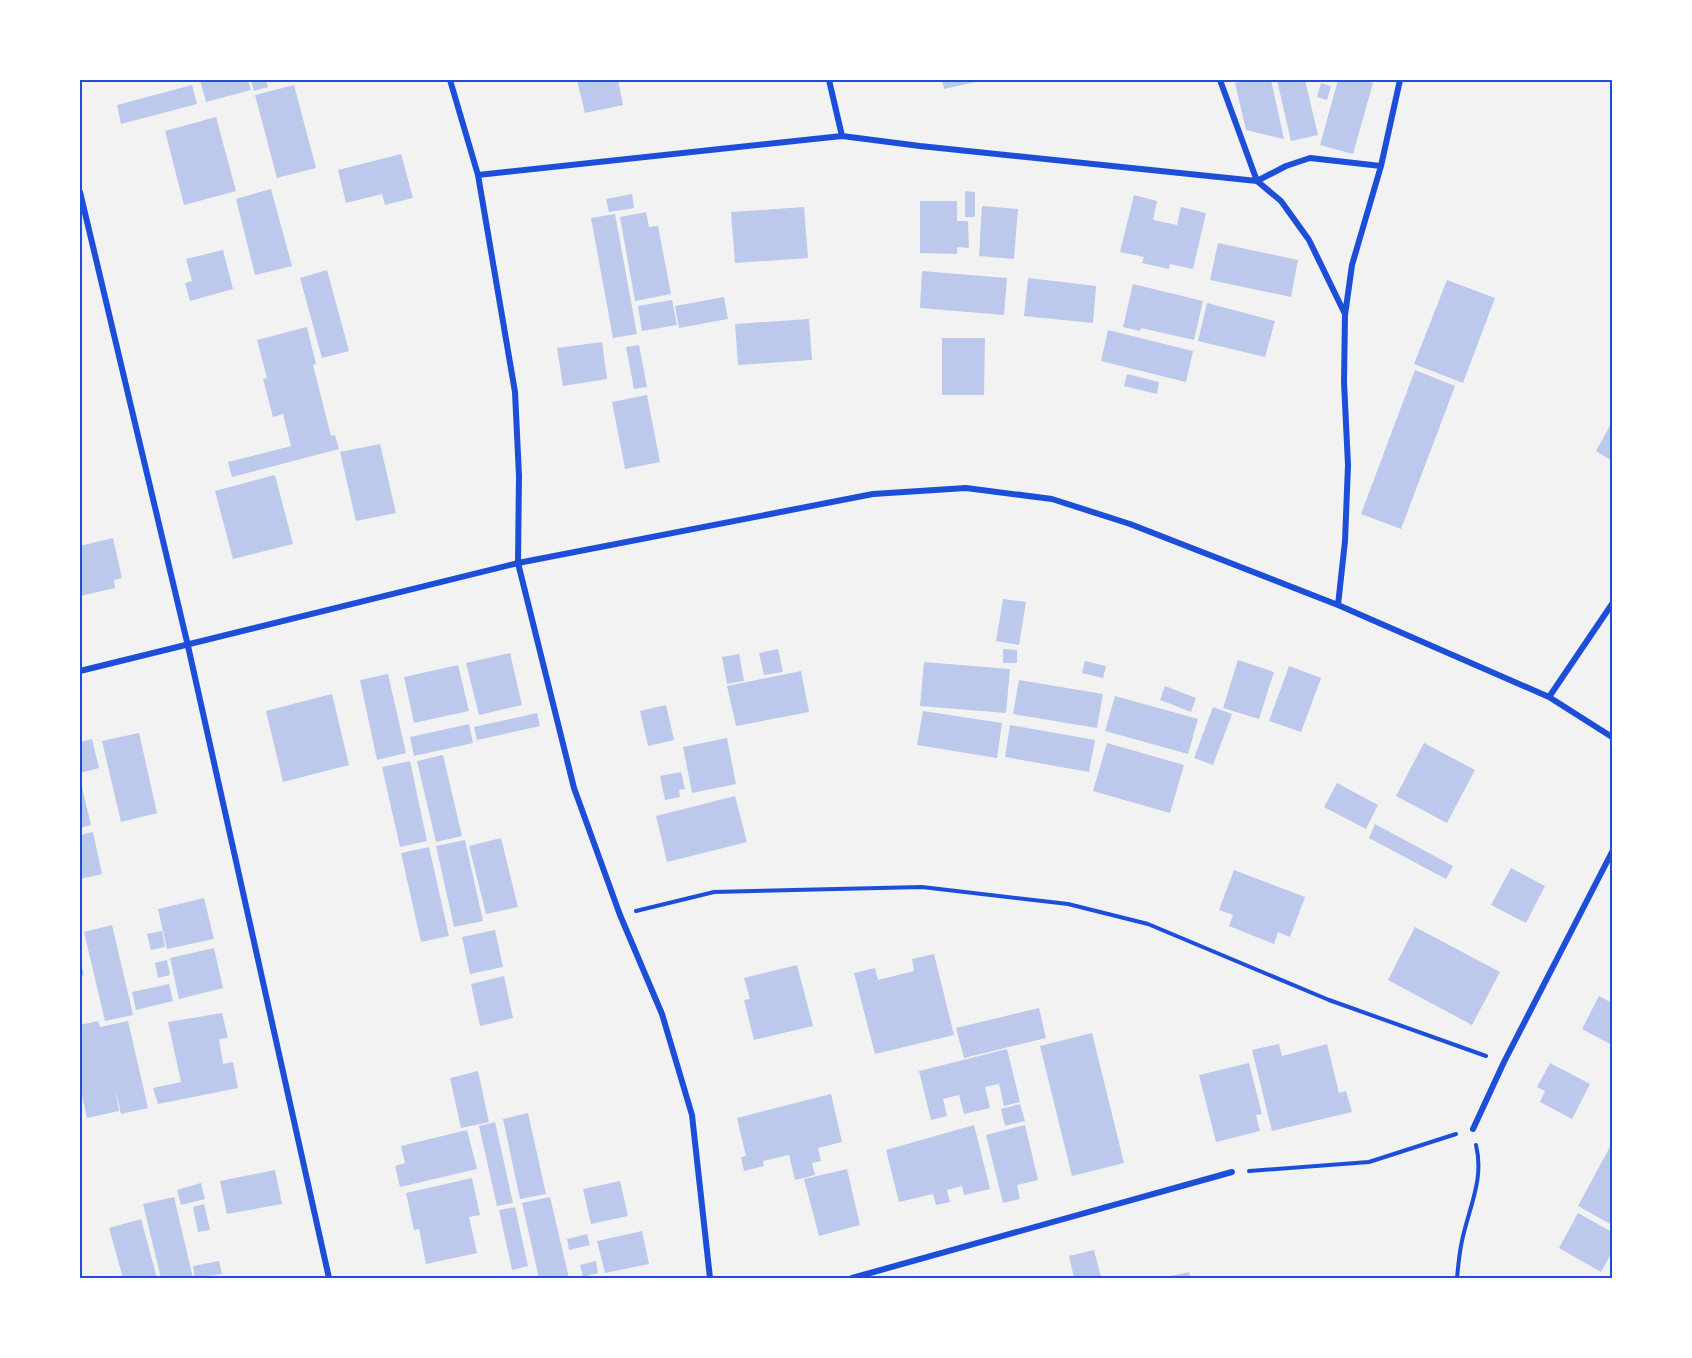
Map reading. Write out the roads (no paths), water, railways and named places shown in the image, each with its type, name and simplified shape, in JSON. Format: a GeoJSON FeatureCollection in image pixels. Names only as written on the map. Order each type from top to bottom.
{"type":"FeatureCollection","features":[{"type":"Feature","properties":{"kind":"street"},"geometry":{"type":"LineString","coordinates":[[450,80],[478,176],[515,392],[519,476],[518,562],[574,788],[620,915],[663,1014],[692,1115],[711,1278]]}},
{"type":"Feature","properties":{"kind":"street"},"geometry":{"type":"LineString","coordinates":[[829,80],[842,136]]}},
{"type":"Feature","properties":{"kind":"street"},"geometry":{"type":"LineString","coordinates":[[1220,80],[1257,181],[1281,201],[1309,240],[1345,315]]}},
{"type":"Feature","properties":{"kind":"street"},"geometry":{"type":"LineString","coordinates":[[1338,605],[1345,541],[1348,465],[1344,382],[1345,315],[1352,265],[1381,166],[1400,80]]}},
{"type":"Feature","properties":{"kind":"street"},"geometry":{"type":"LineString","coordinates":[[478,176],[842,136],[1257,181],[1286,166],[1310,158],[1381,166]]}},
{"type":"Feature","properties":{"kind":"street"},"geometry":{"type":"LineString","coordinates":[[80,192],[188,646],[329,1278]]}},
{"type":"Feature","properties":{"kind":"street"},"geometry":{"type":"LineString","coordinates":[[80,671],[188,646],[518,562],[873,494],[966,488],[1052,499],[1130,524],[1338,605],[1549,697],[1612,736]]}},
{"type":"Feature","properties":{"kind":"street"},"geometry":{"type":"LineString","coordinates":[[1549,697],[1612,604]]}},
{"type":"Feature","properties":{"kind":"street"},"geometry":{"type":"LineString","coordinates":[[1473,1129],[1504,1062],[1612,852]]}},
{"type":"Feature","properties":{"kind":"street"},"geometry":{"type":"LineString","coordinates":[[852,1278],[1232,1172]]}}]}
